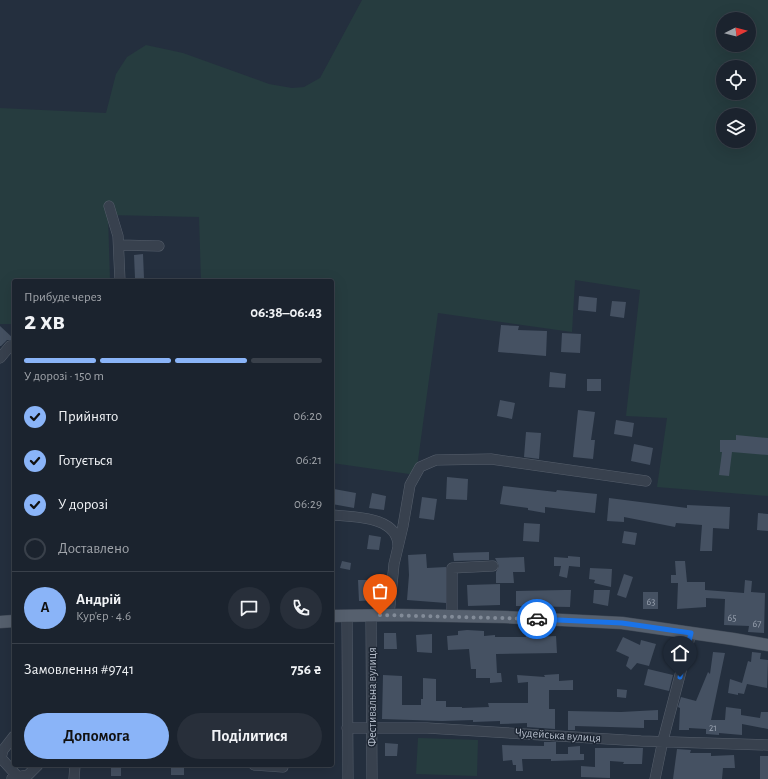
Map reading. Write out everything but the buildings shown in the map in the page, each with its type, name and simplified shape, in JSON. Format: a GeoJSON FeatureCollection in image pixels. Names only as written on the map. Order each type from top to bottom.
{"type":"FeatureCollection","features":[{"type":"Feature","properties":{"kind":"main road"},"geometry":{"type":"LineString","coordinates":[[334,616],[452,616],[622,623],[768,645]]}},
{"type":"Feature","properties":{"kind":"main road"},"geometry":{"type":"LineString","coordinates":[[0,622],[12,621]]}},
{"type":"Feature","properties":{"kind":"street"},"geometry":{"type":"LineString","coordinates":[[109,206],[119,245],[120,279]]}},
{"type":"Feature","properties":{"kind":"street"},"geometry":{"type":"LineString","coordinates":[[119,245],[159,246]]}},
{"type":"Feature","properties":{"kind":"street"},"geometry":{"type":"LineString","coordinates":[[0,358],[10,346]]}},
{"type":"Feature","properties":{"kind":"street"},"geometry":{"type":"LineString","coordinates":[[389,615],[394,564],[410,485],[420,467],[436,460],[491,459],[646,482]]}},
{"type":"Feature","properties":{"kind":"street"},"geometry":{"type":"LineString","coordinates":[[334,514],[382,522],[391,529],[396,537],[398,550]]}},
{"type":"Feature","properties":{"kind":"street"},"geometry":{"type":"LineString","coordinates":[[452,616],[452,568],[493,566]]}},
{"type":"Feature","properties":{"kind":"street","name":"Фестивальна вулиця"},"geometry":{"type":"LineString","coordinates":[[371,615],[372,779]]}},
{"type":"Feature","properties":{"kind":"street","name":"Фестивальна вулиця"},"geometry":{"type":"LineString","coordinates":[[347,616],[348,779]]}},
{"type":"Feature","properties":{"kind":"street"},"geometry":{"type":"LineString","coordinates":[[655,779],[663,740],[691,633]]}},
{"type":"Feature","properties":{"kind":"street","name":"Чудейська вулиця"},"geometry":{"type":"LineString","coordinates":[[347,728],[500,731],[612,739],[768,745]]}},
{"type":"Feature","properties":{"kind":"street"},"geometry":{"type":"LineString","coordinates":[[12,739],[3,750],[1,758],[14,778],[28,774],[36,767]]}},
{"type":"Feature","properties":{"kind":"street"},"geometry":{"type":"LineString","coordinates":[[74,778],[75,767]]}},
{"type":"Feature","properties":{"kind":"green space"},"geometry":{"type":"Polygon","coordinates":[[[362,0],[768,0],[768,496],[657,487],[667,418],[626,416],[640,290],[575,280],[572,332],[438,313],[416,475],[334,463],[334,279],[201,279],[199,217],[108,215],[110,279],[12,279],[12,324],[0,324],[0,108],[106,113],[116,74],[127,57],[146,45],[183,53],[269,84],[292,88],[304,87],[320,78],[362,0]]]}},
{"type":"Feature","properties":{"kind":"green space"},"geometry":{"type":"Polygon","coordinates":[[[418,738],[478,740],[477,776],[416,774],[418,738]]]}},
{"type":"Feature","properties":{"kind":"way so far"},"geometry":{"type":"LineString","coordinates":[[380,615],[537,619]]}},
{"type":"Feature","properties":{"kind":"route"},"geometry":{"type":"LineString","coordinates":[[537,619],[622,623],[691,633],[680,677]]}}]}
